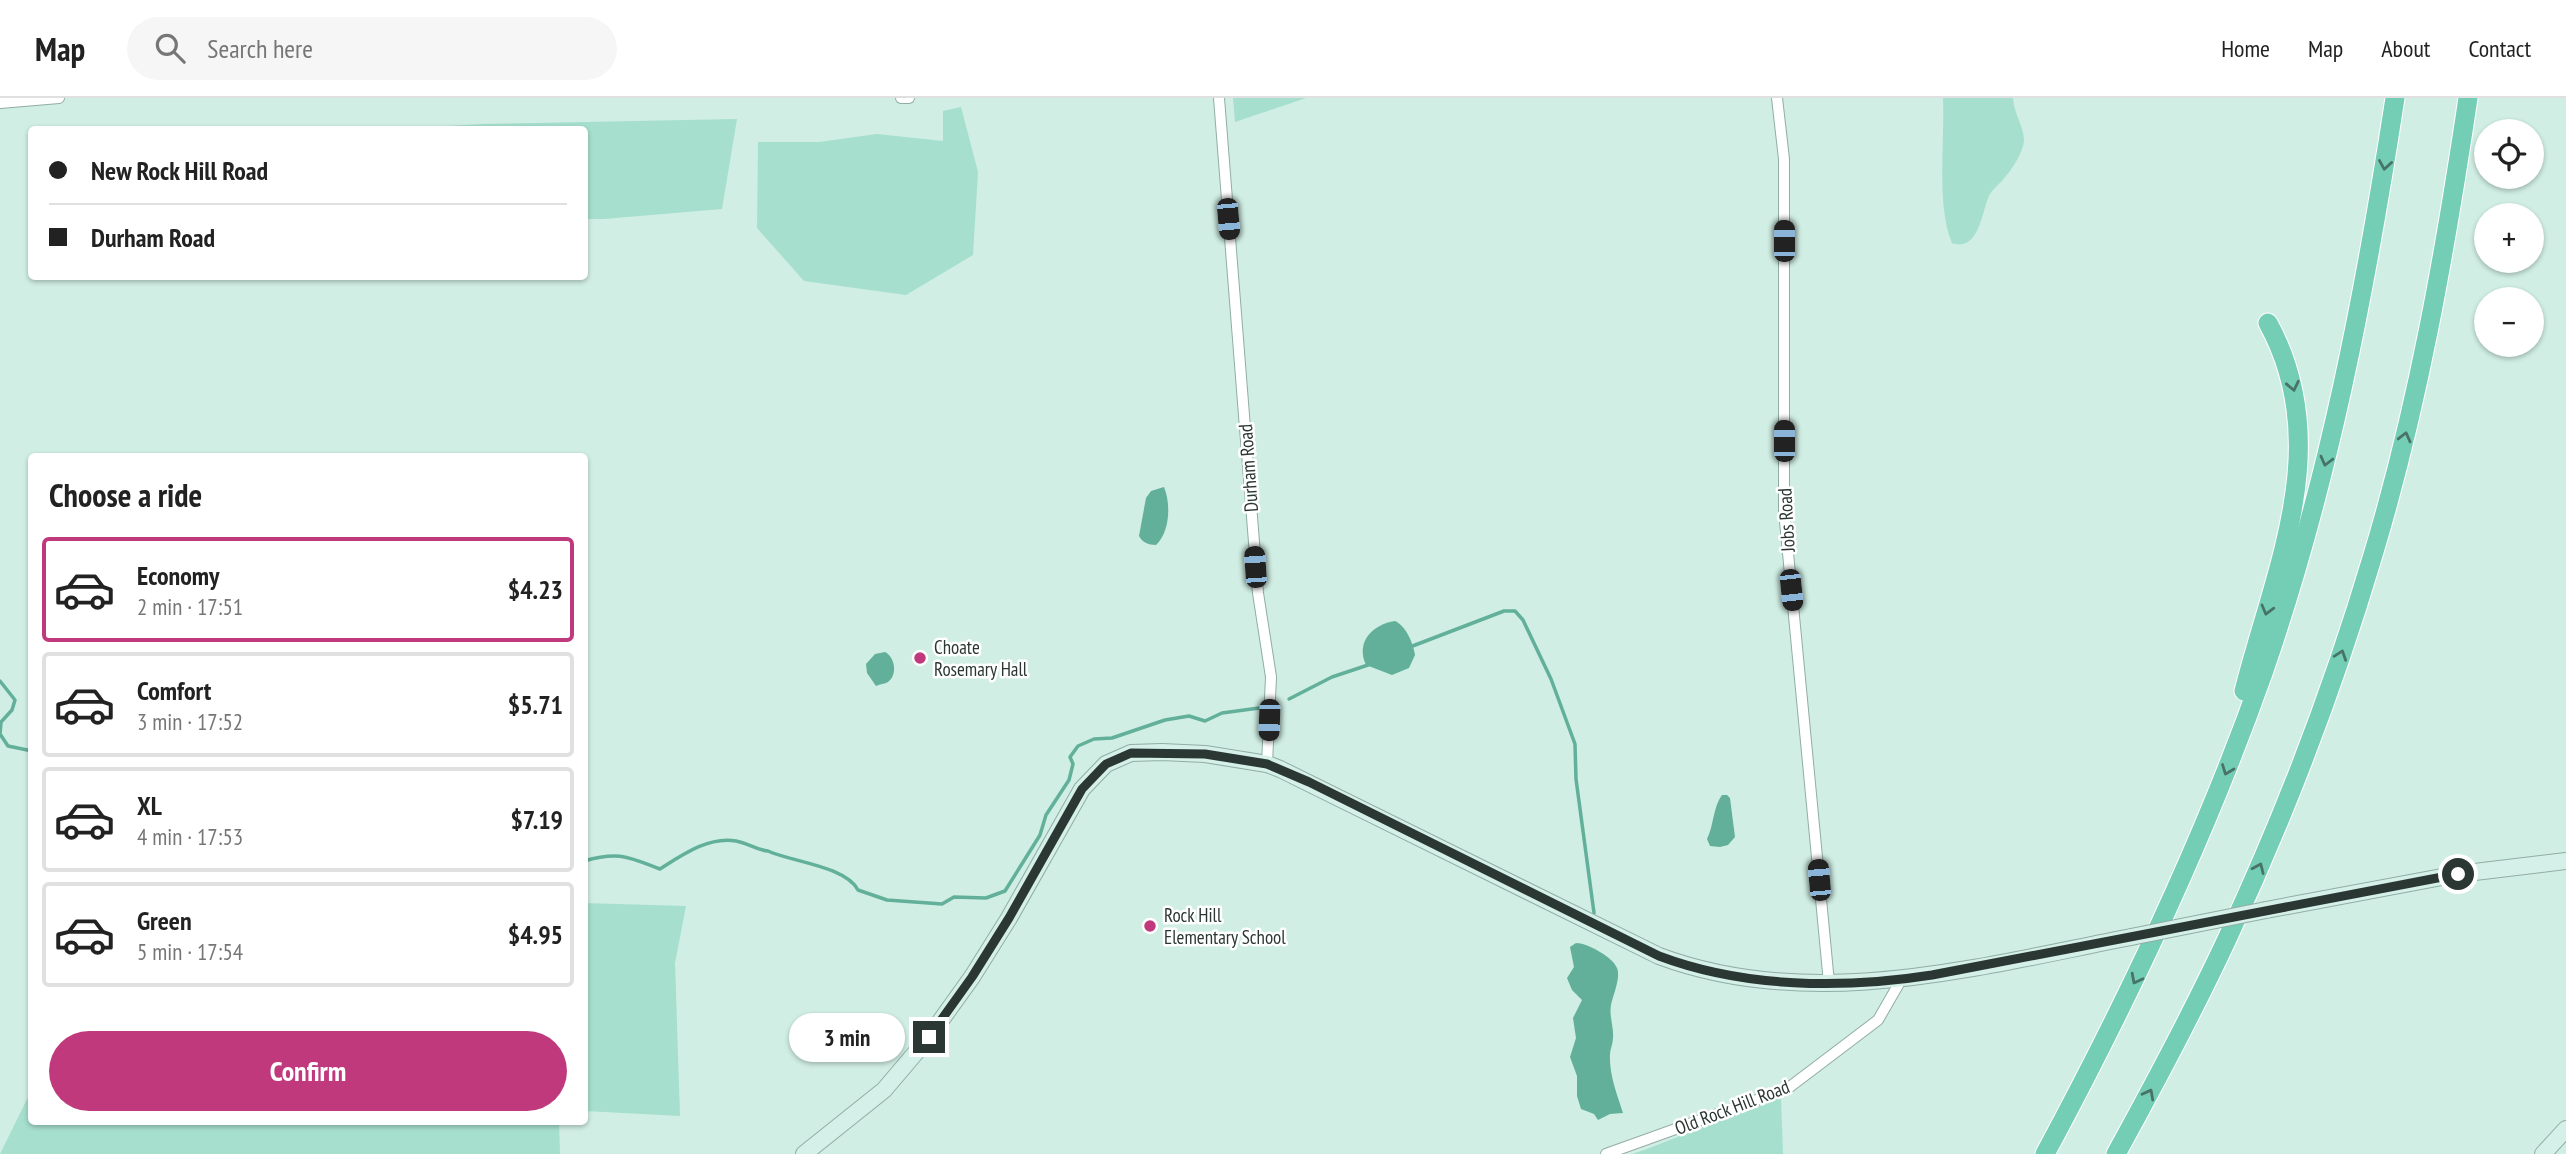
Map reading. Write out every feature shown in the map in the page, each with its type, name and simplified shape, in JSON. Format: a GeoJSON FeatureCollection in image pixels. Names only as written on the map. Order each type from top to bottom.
{"type":"FeatureCollection","features":[{"type":"Feature","properties":{"kind":"highway"},"geometry":{"type":"LineString","coordinates":[[2045,1154],[2168,912],[2242,731],[2292,580],[2333,434],[2364,291],[2395,98]]}},
{"type":"Feature","properties":{"kind":"highway"},"geometry":{"type":"LineString","coordinates":[[2116,1154],[2203,989],[2266,853],[2312,735],[2356,610],[2388,502],[2420,370],[2445,242],[2468,98]]}},
{"type":"Feature","properties":{"kind":"highway"},"geometry":{"type":"LineString","coordinates":[[2242,731],[2244,690],[2284,543],[2296,490],[2299,461],[2295,393],[2286,360],[2268,323]]}},
{"type":"Feature","properties":{"kind":"main road"},"geometry":{"type":"LineString","coordinates":[[804,1154],[884,1090],[929,1037],[972,977],[1009,918],[1082,789],[1106,764],[1131,753],[1205,754],[1267,764],[1309,782],[1659,956],[1700,970],[1731,975],[1829,983],[1901,980],[2458,874],[2566,861]]}},
{"type":"Feature","properties":{"kind":"main road"},"geometry":{"type":"LineString","coordinates":[[2543,1154],[2566,1129]]}},
{"type":"Feature","properties":{"kind":"street"},"geometry":{"type":"LineString","coordinates":[[0,103],[59,98]]}},
{"type":"Feature","properties":{"kind":"street"},"geometry":{"type":"LineString","coordinates":[[901,98],[909,98]]}},
{"type":"Feature","properties":{"kind":"street","name":"Durham Road"},"geometry":{"type":"LineString","coordinates":[[1219,98],[1258,593],[1271,677],[1267,764]]}},
{"type":"Feature","properties":{"kind":"street","name":"Jobs Road"},"geometry":{"type":"LineString","coordinates":[[1777,98],[1784,159],[1784,511],[1829,983]]}},
{"type":"Feature","properties":{"kind":"street","name":"Old Rock Hill Road"},"geometry":{"type":"LineString","coordinates":[[1606,1154],[1787,1089],[1878,1020],[1901,980]]}},
{"type":"Feature","properties":{"kind":"shaded area"},"geometry":{"type":"Polygon","coordinates":[[[1233,98],[1306,98],[1235,122],[1233,98]]]}},
{"type":"Feature","properties":{"kind":"shaded area"},"geometry":{"type":"Polygon","coordinates":[[[1943,98],[2013,98],[2024,135],[2019,157],[1990,194],[1974,236],[1969,242],[1961,244],[1952,243],[1944,210],[1943,98]]]}},
{"type":"Feature","properties":{"kind":"shaded area"},"geometry":{"type":"Polygon","coordinates":[[[961,107],[978,172],[973,255],[906,295],[804,281],[757,228],[758,142],[819,142],[877,134],[943,141],[943,111],[961,107]]]}},
{"type":"Feature","properties":{"kind":"shaded area"},"geometry":{"type":"Polygon","coordinates":[[[737,119],[722,209],[604,219],[588,219],[588,126],[448,126],[737,119]]]}},
{"type":"Feature","properties":{"kind":"shaded area"},"geometry":{"type":"Polygon","coordinates":[[[1164,487],[1168,501],[1167,525],[1156,545],[1150,544],[1139,536],[1146,498],[1151,491],[1164,487]]]}},
{"type":"Feature","properties":{"kind":"shaded area"},"geometry":{"type":"Polygon","coordinates":[[[1395,621],[1408,635],[1415,655],[1409,668],[1392,675],[1366,665],[1363,649],[1373,630],[1395,621]]]}},
{"type":"Feature","properties":{"kind":"shaded area"},"geometry":{"type":"Polygon","coordinates":[[[885,652],[893,662],[893,675],[888,682],[876,686],[867,673],[866,664],[875,654],[885,652]]]}},
{"type":"Feature","properties":{"kind":"shaded area"},"geometry":{"type":"Polygon","coordinates":[[[1722,795],[1730,798],[1735,837],[1728,845],[1710,846],[1707,839],[1722,795]]]}},
{"type":"Feature","properties":{"kind":"shaded area"},"geometry":{"type":"Polygon","coordinates":[[[588,903],[686,906],[675,963],[680,1116],[588,1111],[588,903]]]}},
{"type":"Feature","properties":{"kind":"shaded area"},"geometry":{"type":"Polygon","coordinates":[[[1576,943],[1605,955],[1615,964],[1618,972],[1611,1009],[1613,1042],[1610,1062],[1623,1113],[1610,1114],[1598,1120],[1594,1114],[1581,1109],[1577,1096],[1577,1076],[1570,1057],[1576,1038],[1573,1018],[1582,1000],[1572,990],[1567,978],[1574,967],[1570,947],[1576,943]]]}},
{"type":"Feature","properties":{"kind":"shaded area"},"geometry":{"type":"Polygon","coordinates":[[[1781,1096],[1783,1154],[1632,1154],[1647,1149],[1781,1096]]]}},
{"type":"Feature","properties":{"kind":"shaded area"},"geometry":{"type":"Polygon","coordinates":[[[28,1097],[28,1125],[559,1125],[560,1154],[0,1154],[28,1097]]]}},
{"type":"Feature","properties":{"kind":"waterway"},"geometry":{"type":"LineString","coordinates":[[1410,647],[1504,611],[1515,611],[1523,620],[1551,679],[1575,744],[1576,779],[1594,913]]}},
{"type":"Feature","properties":{"kind":"waterway"},"geometry":{"type":"LineString","coordinates":[[1289,699],[1332,677],[1371,664]]}},
{"type":"Feature","properties":{"kind":"waterway"},"geometry":{"type":"LineString","coordinates":[[0,681],[15,700],[12,710],[1,722],[0,734],[8,746],[28,750]]}},
{"type":"Feature","properties":{"kind":"waterway"},"geometry":{"type":"LineString","coordinates":[[588,860],[615,856],[640,861],[660,869],[706,844],[726,840],[744,843],[830,870],[842,875],[858,890],[887,900],[942,904],[954,897],[986,898],[1005,891],[1040,835],[1046,815],[1069,780],[1073,764],[1070,757],[1078,746],[1094,739],[1112,738],[1165,720],[1189,716],[1205,721],[1222,713],[1259,708]]}},
{"type":"Feature","properties":{"kind":"place","name":"Choate Rosemary Hall"},"geometry":{"type":"Point","coordinates":[920,658]}},
{"type":"Feature","properties":{"kind":"place","name":"Rock Hill Elementary School"},"geometry":{"type":"Point","coordinates":[1150,926]}},
{"type":"Feature","properties":{"kind":"route"},"geometry":{"type":"LineString","coordinates":[[929,1037],[972,977],[1009,918],[1082,789],[1106,764],[1131,753],[1205,754],[1267,764],[1309,782],[1659,956],[1700,970],[1791,981],[1857,983],[1901,980],[2458,874]]}}]}
